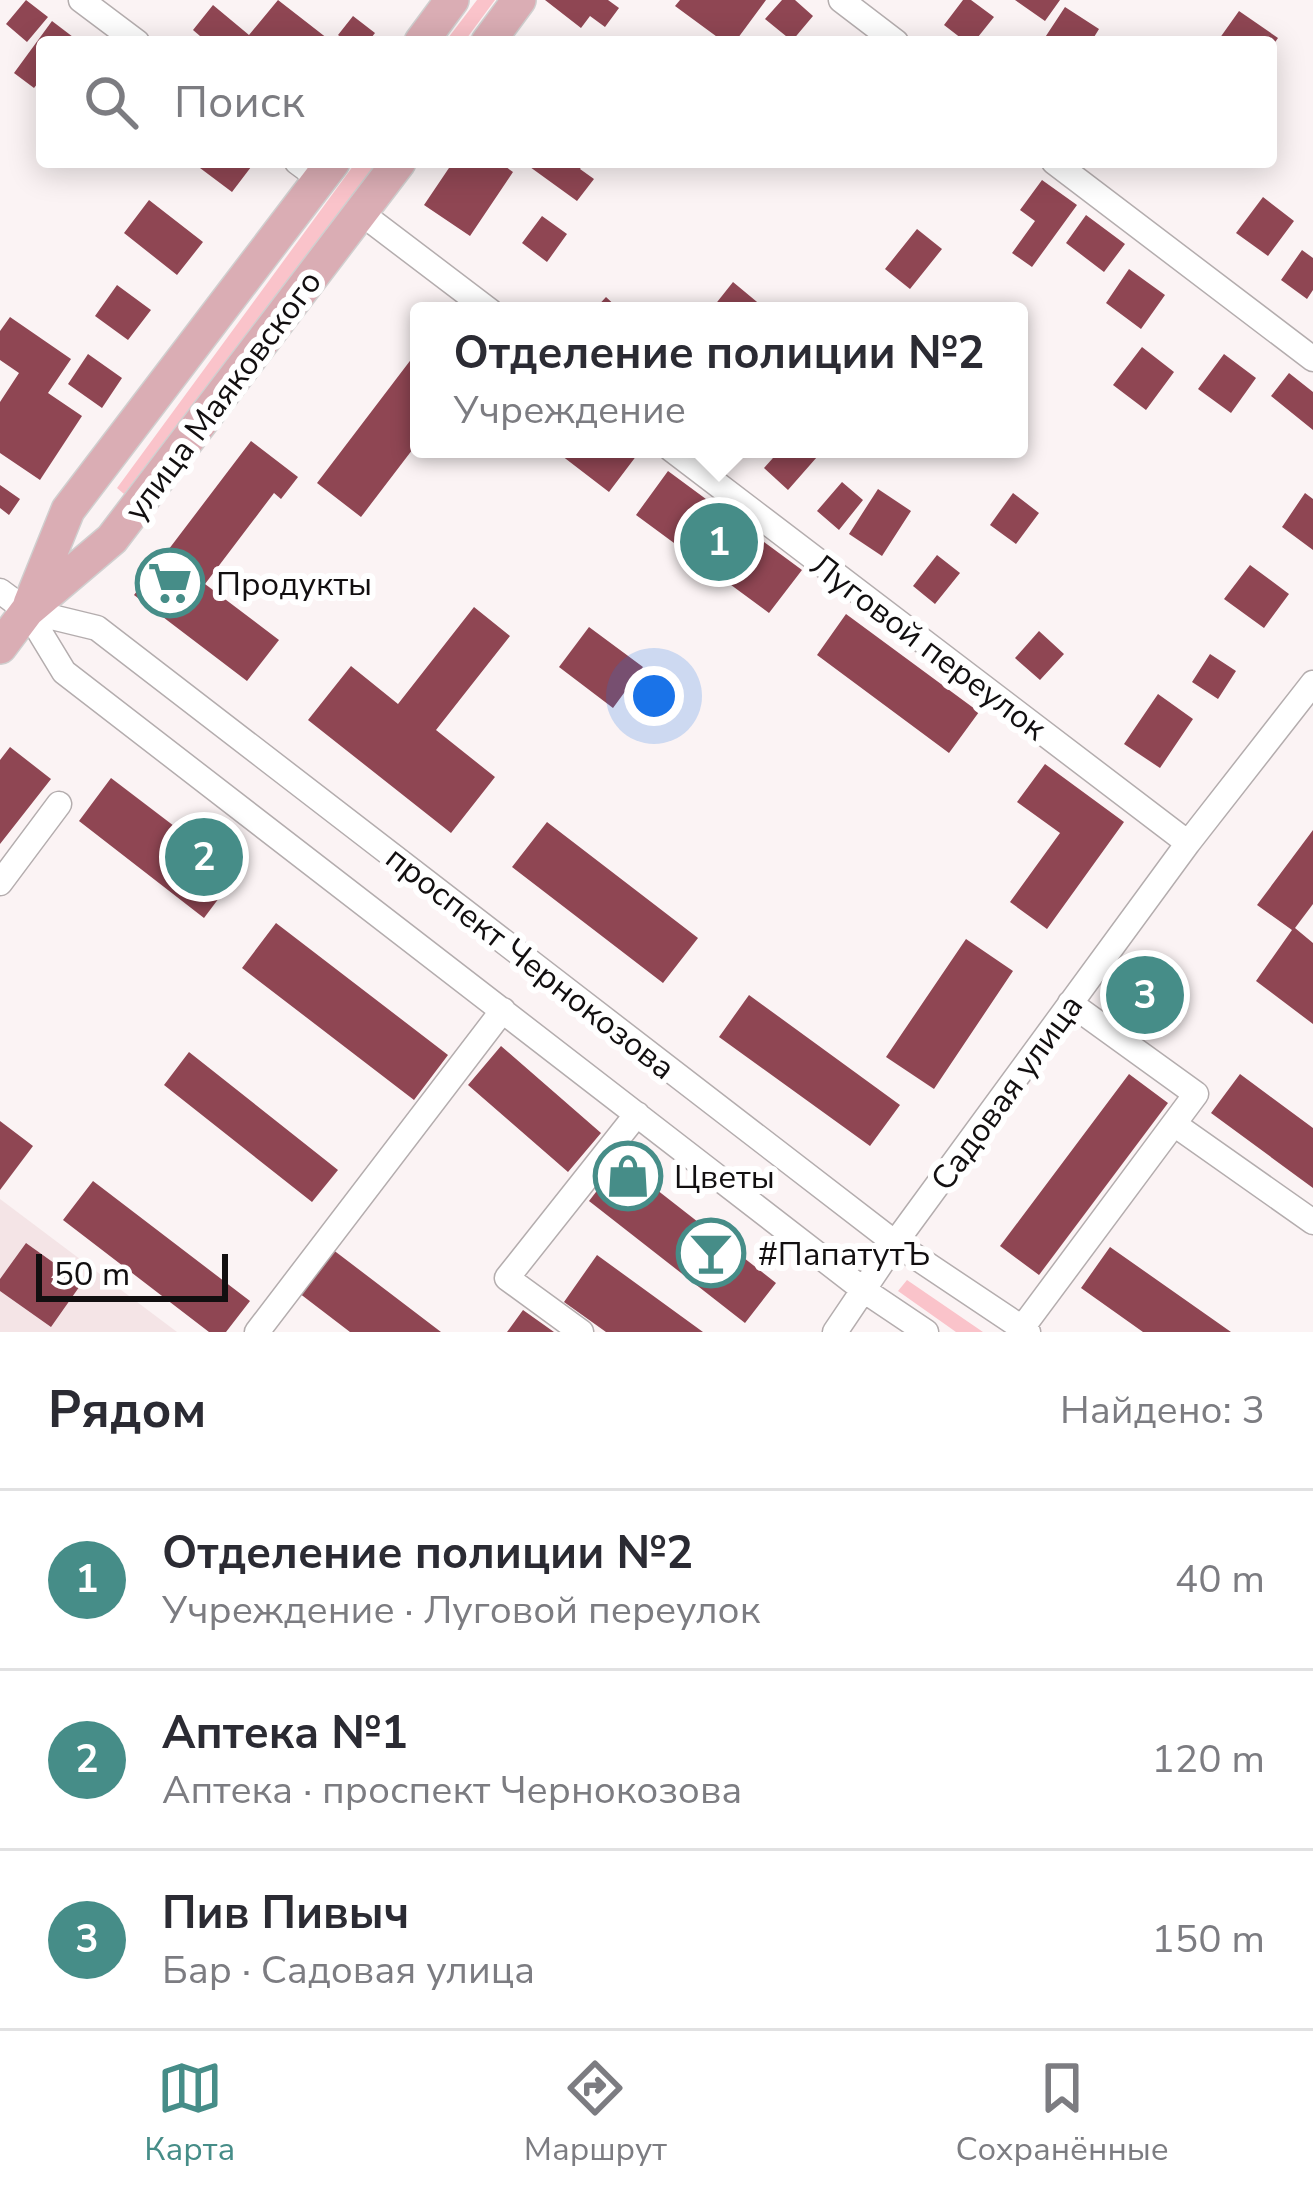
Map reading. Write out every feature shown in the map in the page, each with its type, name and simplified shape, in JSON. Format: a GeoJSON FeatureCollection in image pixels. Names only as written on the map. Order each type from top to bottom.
{"type":"FeatureCollection","features":[{"type":"Feature","properties":{"kind":"main road"},"geometry":{"type":"LineString","coordinates":[[426,36],[452,0]]}},
{"type":"Feature","properties":{"kind":"main road"},"geometry":{"type":"LineString","coordinates":[[492,36],[519,0]]}},
{"type":"Feature","properties":{"kind":"main road","name":"улица Маяковского"},"geometry":{"type":"LineString","coordinates":[[0,647],[14,601],[68,510],[317,168]]}},
{"type":"Feature","properties":{"kind":"main road","name":"улица Маяковского"},"geometry":{"type":"LineString","coordinates":[[14,601],[112,539],[395,168]]}},
{"type":"Feature","properties":{"kind":"street"},"geometry":{"type":"LineString","coordinates":[[81,0],[129,36]]}},
{"type":"Feature","properties":{"kind":"street"},"geometry":{"type":"LineString","coordinates":[[841,0],[888,36]]}},
{"type":"Feature","properties":{"kind":"street"},"geometry":{"type":"LineString","coordinates":[[1062,168],[1313,359]]}},
{"type":"Feature","properties":{"kind":"street"},"geometry":{"type":"LineString","coordinates":[[361,213],[478,302]]}},
{"type":"Feature","properties":{"kind":"street","name":"Луговой переулок"},"geometry":{"type":"LineString","coordinates":[[683,458],[1188,843]]}},
{"type":"Feature","properties":{"kind":"street","name":"проспект Чернокозова"},"geometry":{"type":"LineString","coordinates":[[14,601],[64,672],[865,1291],[926,1332]]}},
{"type":"Feature","properties":{"kind":"street","name":"проспект Чернокозова"},"geometry":{"type":"LineString","coordinates":[[14,601],[97,628],[895,1243],[1025,1330]]}},
{"type":"Feature","properties":{"kind":"street","name":"Садовая улица"},"geometry":{"type":"LineString","coordinates":[[835,1332],[1070,1003],[1313,683]]}},
{"type":"Feature","properties":{"kind":"street"},"geometry":{"type":"LineString","coordinates":[[0,883],[59,804]]}},
{"type":"Feature","properties":{"kind":"street"},"geometry":{"type":"LineString","coordinates":[[1025,1330],[1196,1094],[1070,1003]]}},
{"type":"Feature","properties":{"kind":"street"},"geometry":{"type":"LineString","coordinates":[[262,1330],[503,1010]]}},
{"type":"Feature","properties":{"kind":"street"},"geometry":{"type":"LineString","coordinates":[[581,1332],[507,1278],[637,1114]]}},
{"type":"Feature","properties":{"kind":"street"},"geometry":{"type":"LineString","coordinates":[[1174,1124],[1313,1222]]}},
{"type":"Feature","properties":{"kind":"shaded area"},"geometry":{"type":"Polygon","coordinates":[[[477,0],[495,0],[468,36],[450,36],[477,0]]]}},
{"type":"Feature","properties":{"kind":"shaded area"},"geometry":{"type":"Polygon","coordinates":[[[352,168],[373,168],[124,494],[117,488],[352,168]]]}},
{"type":"Feature","properties":{"kind":"shaded area"},"geometry":{"type":"Polygon","coordinates":[[[0,1199],[177,1332],[0,1332],[0,1199]]]}},
{"type":"Feature","properties":{"kind":"shaded area"},"geometry":{"type":"Polygon","coordinates":[[[907,1280],[983,1332],[956,1332],[898,1291],[907,1280]]]}},
{"type":"Feature","properties":{"kind":"building"},"geometry":{"type":"Polygon","coordinates":[[[26,0],[48,17],[27,42],[6,24],[26,0]]]}},
{"type":"Feature","properties":{"kind":"building"},"geometry":{"type":"Polygon","coordinates":[[[278,0],[324,36],[200,36],[193,30],[213,5],[249,35],[278,0]]]}},
{"type":"Feature","properties":{"kind":"building"},"geometry":{"type":"Polygon","coordinates":[[[545,0],[608,0],[619,8],[605,27],[590,16],[581,28],[545,0]]]}},
{"type":"Feature","properties":{"kind":"building"},"geometry":{"type":"Polygon","coordinates":[[[680,0],[766,0],[739,36],[716,36],[675,6],[680,0]]]}},
{"type":"Feature","properties":{"kind":"building"},"geometry":{"type":"Polygon","coordinates":[[[782,0],[795,0],[813,16],[796,36],[786,36],[765,19],[782,0]]]}},
{"type":"Feature","properties":{"kind":"building"},"geometry":{"type":"Polygon","coordinates":[[[963,0],[971,0],[994,17],[979,36],[958,36],[944,25],[963,0]]]}},
{"type":"Feature","properties":{"kind":"building"},"geometry":{"type":"Polygon","coordinates":[[[1015,0],[1060,0],[1045,21],[1015,0]]]}},
{"type":"Feature","properties":{"kind":"building"},"geometry":{"type":"Polygon","coordinates":[[[1065,7],[1099,29],[1095,36],[1046,36],[1065,7]]]}},
{"type":"Feature","properties":{"kind":"building"},"geometry":{"type":"Polygon","coordinates":[[[1239,11],[1275,36],[1221,36],[1239,11]]]}},
{"type":"Feature","properties":{"kind":"building"},"geometry":{"type":"Polygon","coordinates":[[[353,16],[375,33],[373,36],[338,35],[353,16]]]}},
{"type":"Feature","properties":{"kind":"building"},"geometry":{"type":"Polygon","coordinates":[[[52,21],[72,36],[41,36],[52,21]]]}},
{"type":"Feature","properties":{"kind":"building"},"geometry":{"type":"Polygon","coordinates":[[[36,43],[36,86],[14,73],[36,43]]]}},
{"type":"Feature","properties":{"kind":"building"},"geometry":{"type":"Polygon","coordinates":[[[200,168],[250,168],[232,192],[200,168]]]}},
{"type":"Feature","properties":{"kind":"building"},"geometry":{"type":"Polygon","coordinates":[[[449,168],[507,168],[513,172],[470,236],[424,205],[449,168]]]}},
{"type":"Feature","properties":{"kind":"building"},"geometry":{"type":"Polygon","coordinates":[[[531,168],[581,168],[594,179],[577,201],[531,168]]]}},
{"type":"Feature","properties":{"kind":"building"},"geometry":{"type":"Polygon","coordinates":[[[1042,180],[1077,205],[1032,267],[1012,253],[1035,221],[1020,210],[1042,180]]]}},
{"type":"Feature","properties":{"kind":"building"},"geometry":{"type":"Polygon","coordinates":[[[1263,197],[1294,221],[1268,256],[1236,233],[1263,197]]]}},
{"type":"Feature","properties":{"kind":"building"},"geometry":{"type":"Polygon","coordinates":[[[149,200],[203,242],[177,275],[124,233],[149,200]]]}},
{"type":"Feature","properties":{"kind":"building"},"geometry":{"type":"Polygon","coordinates":[[[1086,215],[1125,244],[1104,272],[1066,243],[1086,215]]]}},
{"type":"Feature","properties":{"kind":"building"},"geometry":{"type":"Polygon","coordinates":[[[542,216],[567,234],[547,262],[522,243],[542,216]]]}},
{"type":"Feature","properties":{"kind":"building"},"geometry":{"type":"Polygon","coordinates":[[[917,229],[942,249],[910,289],[885,269],[917,229]]]}},
{"type":"Feature","properties":{"kind":"building"},"geometry":{"type":"Polygon","coordinates":[[[1302,250],[1313,258],[1313,290],[1307,299],[1281,280],[1302,250]]]}},
{"type":"Feature","properties":{"kind":"building"},"geometry":{"type":"Polygon","coordinates":[[[1129,269],[1165,295],[1141,329],[1106,303],[1129,269]]]}},
{"type":"Feature","properties":{"kind":"building"},"geometry":{"type":"Polygon","coordinates":[[[733,282],[757,302],[717,302],[733,282]]]}},
{"type":"Feature","properties":{"kind":"building"},"geometry":{"type":"Polygon","coordinates":[[[117,285],[151,310],[128,340],[95,316],[117,285]]]}},
{"type":"Feature","properties":{"kind":"building"},"geometry":{"type":"Polygon","coordinates":[[[10,317],[71,359],[48,393],[82,416],[40,480],[0,453],[0,402],[19,373],[0,360],[0,331],[10,317]]]}},
{"type":"Feature","properties":{"kind":"building"},"geometry":{"type":"Polygon","coordinates":[[[1142,347],[1174,372],[1146,410],[1113,385],[1142,347]]]}},
{"type":"Feature","properties":{"kind":"building"},"geometry":{"type":"Polygon","coordinates":[[[88,354],[122,378],[102,408],[68,384],[88,354]]]}},
{"type":"Feature","properties":{"kind":"building"},"geometry":{"type":"Polygon","coordinates":[[[1224,354],[1256,378],[1231,413],[1198,389],[1224,354]]]}},
{"type":"Feature","properties":{"kind":"building"},"geometry":{"type":"Polygon","coordinates":[[[410,361],[410,453],[361,517],[317,483],[410,361]]]}},
{"type":"Feature","properties":{"kind":"building"},"geometry":{"type":"Polygon","coordinates":[[[1289,373],[1313,392],[1313,430],[1271,396],[1289,373]]]}},
{"type":"Feature","properties":{"kind":"building"},"geometry":{"type":"Polygon","coordinates":[[[251,441],[298,477],[281,499],[274,493],[205,584],[279,640],[247,681],[134,595],[251,441]]]}},
{"type":"Feature","properties":{"kind":"building"},"geometry":{"type":"Polygon","coordinates":[[[565,458],[635,458],[609,492],[565,458]]]}},
{"type":"Feature","properties":{"kind":"building"},"geometry":{"type":"Polygon","coordinates":[[[773,458],[816,458],[788,490],[764,468],[773,458]]]}},
{"type":"Feature","properties":{"kind":"building"},"geometry":{"type":"Polygon","coordinates":[[[668,471],[802,570],[769,613],[636,515],[668,471]]]}},
{"type":"Feature","properties":{"kind":"building"},"geometry":{"type":"Polygon","coordinates":[[[842,482],[863,500],[839,530],[817,511],[842,482]]]}},
{"type":"Feature","properties":{"kind":"building"},"geometry":{"type":"Polygon","coordinates":[[[0,485],[20,499],[9,515],[0,508],[0,485]]]}},
{"type":"Feature","properties":{"kind":"building"},"geometry":{"type":"Polygon","coordinates":[[[878,489],[911,511],[882,556],[849,534],[878,489]]]}},
{"type":"Feature","properties":{"kind":"building"},"geometry":{"type":"Polygon","coordinates":[[[1013,493],[1039,513],[1016,544],[990,525],[1013,493]]]}},
{"type":"Feature","properties":{"kind":"building"},"geometry":{"type":"Polygon","coordinates":[[[1305,493],[1313,499],[1313,550],[1282,527],[1305,493]]]}},
{"type":"Feature","properties":{"kind":"building"},"geometry":{"type":"Polygon","coordinates":[[[937,555],[960,573],[935,604],[913,586],[937,555]]]}},
{"type":"Feature","properties":{"kind":"building"},"geometry":{"type":"Polygon","coordinates":[[[1250,565],[1289,594],[1264,628],[1224,599],[1250,565]]]}},
{"type":"Feature","properties":{"kind":"building"},"geometry":{"type":"Polygon","coordinates":[[[474,607],[510,636],[436,730],[495,777],[451,833],[308,720],[351,666],[398,704],[474,607]]]}},
{"type":"Feature","properties":{"kind":"building"},"geometry":{"type":"Polygon","coordinates":[[[846,614],[979,712],[949,753],[817,655],[846,614]]]}},
{"type":"Feature","properties":{"kind":"building"},"geometry":{"type":"Polygon","coordinates":[[[589,627],[643,667],[613,708],[559,667],[589,627]]]}},
{"type":"Feature","properties":{"kind":"building"},"geometry":{"type":"Polygon","coordinates":[[[1039,631],[1064,654],[1040,680],[1015,658],[1039,631]]]}},
{"type":"Feature","properties":{"kind":"building"},"geometry":{"type":"Polygon","coordinates":[[[1210,654],[1236,671],[1218,699],[1192,682],[1210,654]]]}},
{"type":"Feature","properties":{"kind":"building"},"geometry":{"type":"Polygon","coordinates":[[[1158,694],[1193,719],[1160,768],[1124,744],[1158,694]]]}},
{"type":"Feature","properties":{"kind":"building"},"geometry":{"type":"Polygon","coordinates":[[[10,747],[51,779],[0,844],[0,760],[10,747]]]}},
{"type":"Feature","properties":{"kind":"building"},"geometry":{"type":"Polygon","coordinates":[[[1045,764],[1124,822],[1047,929],[1010,902],[1060,833],[1017,802],[1045,764]]]}},
{"type":"Feature","properties":{"kind":"building"},"geometry":{"type":"Polygon","coordinates":[[[111,778],[237,874],[204,918],[79,821],[111,778]]]}},
{"type":"Feature","properties":{"kind":"building"},"geometry":{"type":"Polygon","coordinates":[[[547,822],[698,938],[663,983],[512,867],[547,822]]]}},
{"type":"Feature","properties":{"kind":"building"},"geometry":{"type":"Polygon","coordinates":[[[1313,830],[1313,904],[1295,928],[1313,943],[1313,1024],[1256,981],[1292,930],[1257,905],[1313,830]]]}},
{"type":"Feature","properties":{"kind":"building"},"geometry":{"type":"Polygon","coordinates":[[[276,923],[448,1055],[414,1100],[242,968],[276,923]]]}},
{"type":"Feature","properties":{"kind":"building"},"geometry":{"type":"Polygon","coordinates":[[[966,939],[1013,971],[934,1089],[886,1057],[966,939]]]}},
{"type":"Feature","properties":{"kind":"building"},"geometry":{"type":"Polygon","coordinates":[[[749,995],[900,1105],[870,1146],[719,1037],[749,995]]]}},
{"type":"Feature","properties":{"kind":"building"},"geometry":{"type":"Polygon","coordinates":[[[501,1046],[601,1133],[568,1172],[468,1085],[501,1046]]]}},
{"type":"Feature","properties":{"kind":"building"},"geometry":{"type":"Polygon","coordinates":[[[189,1052],[338,1170],[312,1202],[164,1085],[189,1052]]]}},
{"type":"Feature","properties":{"kind":"building"},"geometry":{"type":"Polygon","coordinates":[[[1129,1074],[1168,1103],[1039,1275],[1000,1246],[1129,1074]]]}},
{"type":"Feature","properties":{"kind":"building"},"geometry":{"type":"Polygon","coordinates":[[[1240,1074],[1313,1128],[1313,1188],[1211,1113],[1240,1074]]]}},
{"type":"Feature","properties":{"kind":"building"},"geometry":{"type":"Polygon","coordinates":[[[0,1121],[33,1146],[0,1190],[0,1121]]]}},
{"type":"Feature","properties":{"kind":"building"},"geometry":{"type":"Polygon","coordinates":[[[620,1161],[776,1283],[745,1323],[589,1201],[620,1161]]]}},
{"type":"Feature","properties":{"kind":"building"},"geometry":{"type":"Polygon","coordinates":[[[93,1181],[250,1301],[226,1332],[209,1332],[63,1220],[93,1181]]]}},
{"type":"Feature","properties":{"kind":"building"},"geometry":{"type":"Polygon","coordinates":[[[26,1243],[82,1283],[51,1327],[0,1291],[0,1279],[26,1243]]]}},
{"type":"Feature","properties":{"kind":"building"},"geometry":{"type":"Polygon","coordinates":[[[1110,1247],[1231,1332],[1143,1332],[1081,1288],[1110,1247]]]}},
{"type":"Feature","properties":{"kind":"building"},"geometry":{"type":"Polygon","coordinates":[[[332,1249],[441,1332],[350,1332],[299,1293],[332,1249]]]}},
{"type":"Feature","properties":{"kind":"building"},"geometry":{"type":"Polygon","coordinates":[[[597,1255],[703,1332],[606,1332],[564,1302],[597,1255]]]}},
{"type":"Feature","properties":{"kind":"building"},"geometry":{"type":"Polygon","coordinates":[[[523,1310],[554,1332],[507,1332],[523,1310]]]}},
{"type":"Feature","properties":{"kind":"place","name":"Отделение полиции №2"},"geometry":{"type":"Point","coordinates":[719,542]}},
{"type":"Feature","properties":{"kind":"place","name":"Продукты"},"geometry":{"type":"Point","coordinates":[170,583]}},
{"type":"Feature","properties":{"kind":"place","name":"Аптека №1"},"geometry":{"type":"Point","coordinates":[204,857]}},
{"type":"Feature","properties":{"kind":"place","name":"Пив Пивыч"},"geometry":{"type":"Point","coordinates":[1145,995]}},
{"type":"Feature","properties":{"kind":"place","name":"Цветы"},"geometry":{"type":"Point","coordinates":[628,1176]}},
{"type":"Feature","properties":{"kind":"place","name":"#ПапатутЪ"},"geometry":{"type":"Point","coordinates":[711,1253]}}]}
